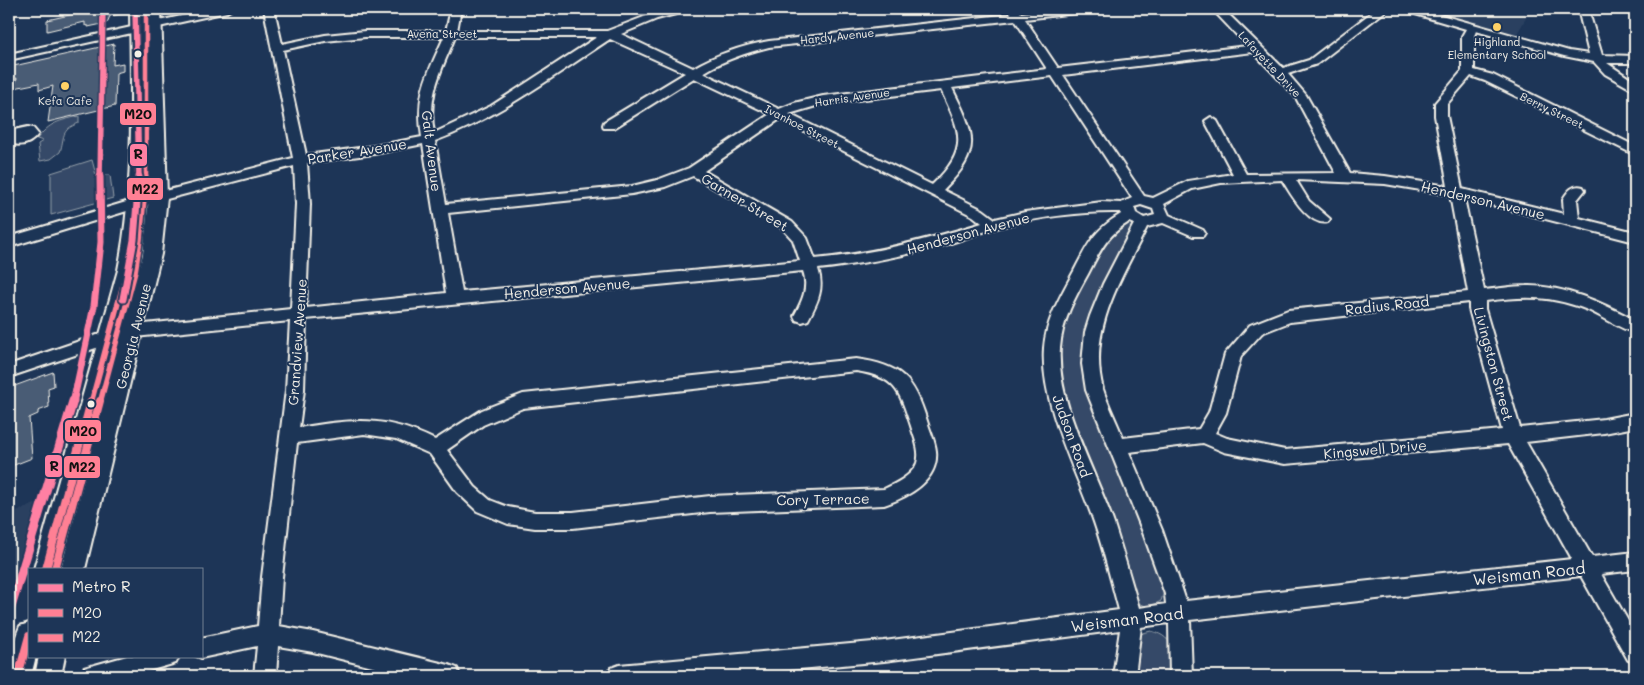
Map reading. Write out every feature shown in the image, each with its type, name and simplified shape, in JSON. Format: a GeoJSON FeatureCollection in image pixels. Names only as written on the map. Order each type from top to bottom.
{"type":"FeatureCollection","features":[{"type":"Feature","properties":{"kind":"main road","name":"Georgia Avenue"},"geometry":{"type":"LineString","coordinates":[[46,568],[109,337],[134,233],[143,20],[154,9]]}},
{"type":"Feature","properties":{"kind":"main road","name":"Georgia Avenue"},"geometry":{"type":"LineString","coordinates":[[73,568],[135,331],[152,254],[158,198],[143,20]]}},
{"type":"Feature","properties":{"kind":"main road"},"geometry":{"type":"LineString","coordinates":[[18,676],[28,640]]}},
{"type":"Feature","properties":{"kind":"main road"},"geometry":{"type":"LineString","coordinates":[[48,676],[52,658]]}},
{"type":"Feature","properties":{"kind":"street"},"geometry":{"type":"LineString","coordinates":[[9,57],[143,20],[227,9]]}},
{"type":"Feature","properties":{"kind":"street","name":"Grandview Avenue"},"geometry":{"type":"LineString","coordinates":[[265,676],[272,577],[295,390],[300,313],[303,204],[300,160],[268,9]]}},
{"type":"Feature","properties":{"kind":"street","name":"Galt Avenue"},"geometry":{"type":"LineString","coordinates":[[455,298],[425,118],[427,90],[432,75],[452,34],[456,9]]}},
{"type":"Feature","properties":{"kind":"street","name":"Parker Avenue"},"geometry":{"type":"LineString","coordinates":[[9,242],[136,204],[300,160],[374,150],[429,139],[453,130],[495,108],[608,35],[646,20],[683,9]]}},
{"type":"Feature","properties":{"kind":"street","name":"Hardy Avenue"},"geometry":{"type":"LineString","coordinates":[[609,125],[692,73],[726,56],[769,44],[1015,12],[1084,9]]}},
{"type":"Feature","properties":{"kind":"street","name":"Lafayette Drive"},"geometry":{"type":"LineString","coordinates":[[1217,9],[1280,72],[1300,95],[1345,177]]}},
{"type":"Feature","properties":{"kind":"street"},"geometry":{"type":"LineString","coordinates":[[1280,72],[1302,67],[1313,62],[1383,9]]}},
{"type":"Feature","properties":{"kind":"street"},"geometry":{"type":"LineString","coordinates":[[1409,9],[1543,48],[1596,59],[1635,59]]}},
{"type":"Feature","properties":{"kind":"street"},"geometry":{"type":"LineString","coordinates":[[1583,9],[1596,59],[1608,70],[1635,87]]}},
{"type":"Feature","properties":{"kind":"street"},"geometry":{"type":"LineString","coordinates":[[1015,12],[1140,200],[1154,203],[1162,209],[1162,217]]}},
{"type":"Feature","properties":{"kind":"street"},"geometry":{"type":"LineString","coordinates":[[1468,72],[1468,36],[1472,27]]}},
{"type":"Feature","properties":{"kind":"street","name":"Avena Street"},"geometry":{"type":"LineString","coordinates":[[277,48],[325,38],[365,34],[608,35]]}},
{"type":"Feature","properties":{"kind":"street","name":"Ivanhoe Street"},"geometry":{"type":"LineString","coordinates":[[608,35],[616,36],[779,114],[978,213],[993,224]]}},
{"type":"Feature","properties":{"kind":"street","name":"Harris Avenue"},"geometry":{"type":"LineString","coordinates":[[440,208],[632,190],[660,184],[694,172],[779,114],[823,100],[1256,48]]}},
{"type":"Feature","properties":{"kind":"street","name":"Berry Street"},"geometry":{"type":"LineString","coordinates":[[1468,72],[1489,78],[1635,151]]}},
{"type":"Feature","properties":{"kind":"street","name":"Livingston Street"},"geometry":{"type":"LineString","coordinates":[[1468,72],[1441,103],[1440,116],[1477,296],[1477,309],[1513,436],[1635,653]]}},
{"type":"Feature","properties":{"kind":"street"},"geometry":{"type":"LineString","coordinates":[[934,191],[950,177],[960,164],[966,151],[967,137],[963,122],[945,86]]}},
{"type":"Feature","properties":{"kind":"street"},"geometry":{"type":"LineString","coordinates":[[1211,121],[1241,177]]}},
{"type":"Feature","properties":{"kind":"street","name":"Garner Street"},"geometry":{"type":"LineString","coordinates":[[694,172],[787,225],[800,238],[814,280],[812,294],[802,316]]}},
{"type":"Feature","properties":{"kind":"street"},"geometry":{"type":"LineString","coordinates":[[1286,176],[1304,204],[1323,219]]}},
{"type":"Feature","properties":{"kind":"street","name":"Henderson Avenue"},"geometry":{"type":"LineString","coordinates":[[1154,203],[1172,192],[1200,182],[1241,177],[1345,177],[1385,180],[1454,191],[1635,237]]}},
{"type":"Feature","properties":{"kind":"street"},"geometry":{"type":"LineString","coordinates":[[1129,182],[1150,192],[1160,194],[1172,192]]}},
{"type":"Feature","properties":{"kind":"street"},"geometry":{"type":"LineString","coordinates":[[1572,220],[1570,200],[1578,190]]}},
{"type":"Feature","properties":{"kind":"street","name":"Judson Road"},"geometry":{"type":"LineString","coordinates":[[1124,676],[1132,618],[1104,524],[1054,387],[1052,348],[1058,319],[1064,304],[1099,238],[1113,225],[1133,215],[1130,202],[1140,200]]}},
{"type":"Feature","properties":{"kind":"street"},"geometry":{"type":"LineString","coordinates":[[1093,208],[1106,215],[1113,225]]}},
{"type":"Feature","properties":{"kind":"street","name":"Henderson Avenue"},"geometry":{"type":"LineString","coordinates":[[9,371],[109,337],[135,331],[300,313],[810,265],[892,254],[993,224],[1025,217],[1093,208],[1133,215]]}},
{"type":"Feature","properties":{"kind":"street"},"geometry":{"type":"LineString","coordinates":[[1162,217],[1155,222],[1133,215],[1100,308],[1093,330],[1090,349],[1095,390],[1152,530],[1175,594],[1181,631],[1180,676]]}},
{"type":"Feature","properties":{"kind":"street"},"geometry":{"type":"LineString","coordinates":[[1162,217],[1198,233]]}},
{"type":"Feature","properties":{"kind":"street","name":"Radius Road"},"geometry":{"type":"LineString","coordinates":[[1204,436],[1218,413],[1233,354],[1256,329],[1288,316],[1526,291],[1547,292],[1567,296],[1597,306],[1635,327]]}},
{"type":"Feature","properties":{"kind":"street","name":"Cory Terrace"},"geometry":{"type":"LineString","coordinates":[[289,438],[347,428],[372,427],[404,433],[436,449],[478,501],[492,509],[519,518],[554,522],[710,504],[884,497],[902,489],[916,478],[922,469],[927,454],[912,398],[905,386],[887,372],[868,366],[856,365],[523,401],[496,410],[480,418],[436,449]]}},
{"type":"Feature","properties":{"kind":"street","name":"Kingswell Drive"},"geometry":{"type":"LineString","coordinates":[[1118,446],[1204,436],[1229,446],[1285,457],[1513,436],[1604,426],[1635,420]]}},
{"type":"Feature","properties":{"kind":"street","name":"Weisman Road"},"geometry":{"type":"LineString","coordinates":[[619,676],[706,672],[884,651],[1178,612],[1635,561]]}},
{"type":"Feature","properties":{"kind":"street"},"geometry":{"type":"LineString","coordinates":[[202,648],[268,634],[313,642],[449,676]]}},
{"type":"Feature","properties":{"kind":"street"},"geometry":{"type":"LineString","coordinates":[[92,676],[160,658]]}},
{"type":"Feature","properties":{"kind":"shaded area","name":"Highland Elementary School"},"geometry":{"type":"Polygon","coordinates":[[[1412,9],[1525,9],[1526,18],[1515,37],[1502,36],[1412,9]]]}},
{"type":"Feature","properties":{"kind":"shaded area"},"geometry":{"type":"Polygon","coordinates":[[[79,116],[79,123],[69,128],[64,134],[60,152],[51,159],[40,161],[38,144],[43,141],[37,139],[42,133],[55,123],[79,116]]]}},
{"type":"Feature","properties":{"kind":"shaded area"},"geometry":{"type":"Polygon","coordinates":[[[92,160],[96,175],[110,175],[113,198],[51,215],[51,173],[92,160]]]}},
{"type":"Feature","properties":{"kind":"shaded area"},"geometry":{"type":"Polygon","coordinates":[[[1128,222],[1135,226],[1090,315],[1085,333],[1083,352],[1085,378],[1138,514],[1164,591],[1161,601],[1149,607],[1140,604],[1135,599],[1090,476],[1057,372],[1062,321],[1101,244],[1128,222]]]}},
{"type":"Feature","properties":{"kind":"shaded area"},"geometry":{"type":"Polygon","coordinates":[[[40,502],[9,620],[9,514],[40,502]]]}},
{"type":"Feature","properties":{"kind":"shaded area"},"geometry":{"type":"Polygon","coordinates":[[[1151,631],[1166,638],[1169,643],[1172,654],[1171,676],[1132,676],[1137,639],[1143,633],[1151,631]]]}},
{"type":"Feature","properties":{"kind":"building"},"geometry":{"type":"Polygon","coordinates":[[[83,9],[127,9],[127,13],[110,16],[107,23],[88,27],[88,25],[85,26],[85,22],[47,31],[47,20],[83,12],[83,9]]]}},
{"type":"Feature","properties":{"kind":"building"},"geometry":{"type":"Polygon","coordinates":[[[114,44],[113,65],[123,63],[123,71],[116,73],[115,106],[48,122],[53,86],[39,90],[39,83],[14,88],[17,78],[9,80],[9,67],[114,44]]]}},
{"type":"Feature","properties":{"kind":"building"},"geometry":{"type":"Polygon","coordinates":[[[53,372],[54,386],[48,388],[49,407],[38,411],[38,414],[29,418],[32,458],[9,467],[9,388],[53,372]]]}},
{"type":"Feature","properties":{"kind":"metro line","name":"R"},"geometry":{"type":"LineString","coordinates":[[9,614],[72,405],[94,306],[101,242],[100,121],[103,9]]}},
{"type":"Feature","properties":{"kind":"metro line","name":"R"},"geometry":{"type":"LineString","coordinates":[[123,299],[134,240],[139,183],[135,9]]}},
{"type":"Feature","properties":{"kind":"transit line","name":"M20"},"geometry":{"type":"LineString","coordinates":[[46,568],[127,270],[132,238],[137,173],[137,9]]}},
{"type":"Feature","properties":{"kind":"transit line","name":"M22"},"geometry":{"type":"LineString","coordinates":[[55,568],[135,272],[144,207],[146,174],[146,9]]}},
{"type":"Feature","properties":{"kind":"transit line","name":"M20"},"geometry":{"type":"LineString","coordinates":[[18,676],[28,640]]}},
{"type":"Feature","properties":{"kind":"place","name":"Highland Elementary School"},"geometry":{"type":"Point","coordinates":[1497,27]}},
{"type":"Feature","properties":{"kind":"place","name":"Kefa Cafe"},"geometry":{"type":"Point","coordinates":[65,86]}}]}
